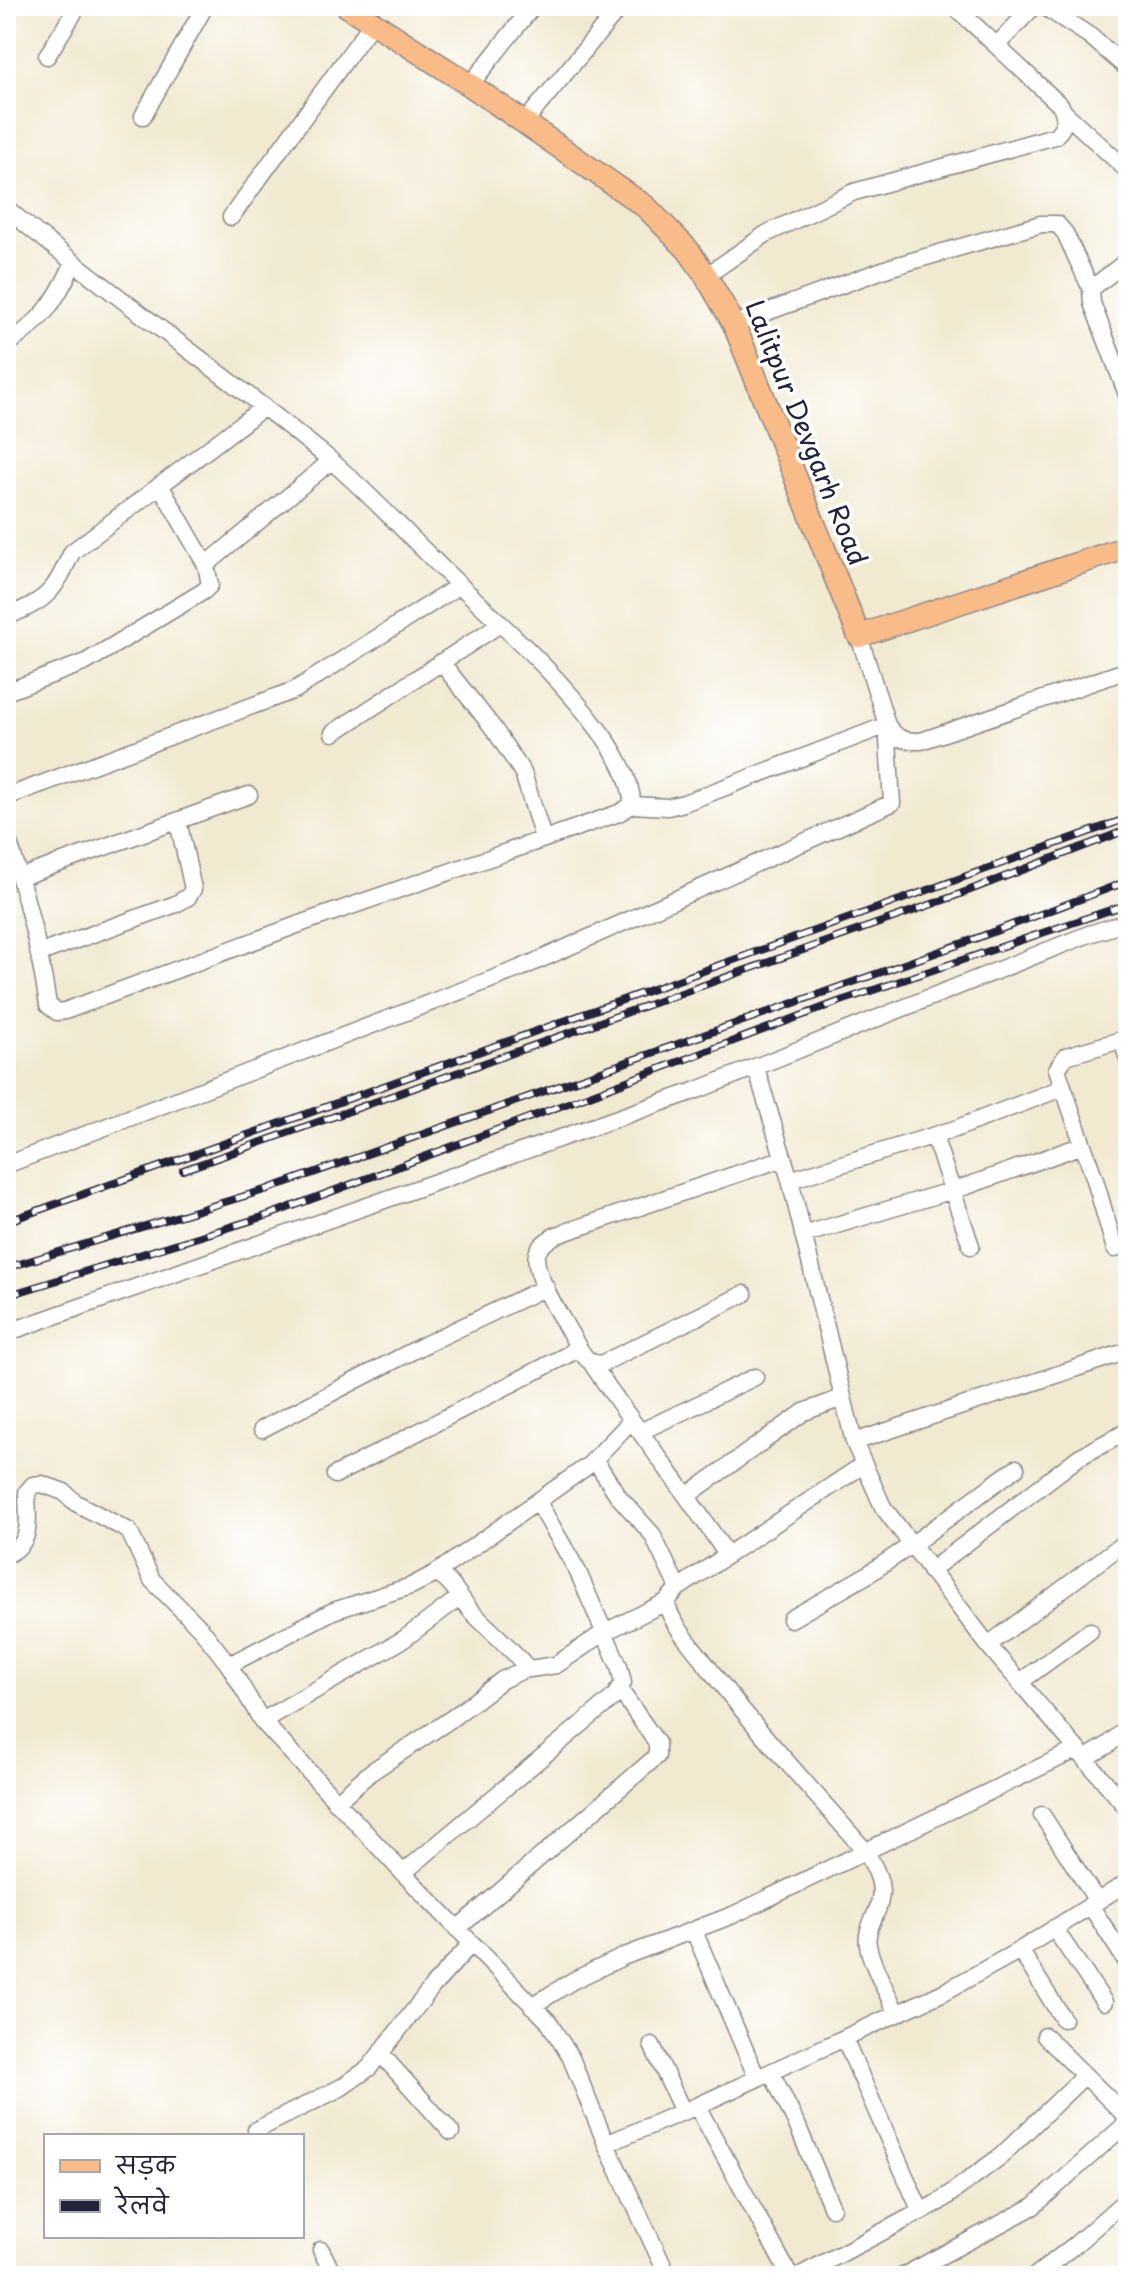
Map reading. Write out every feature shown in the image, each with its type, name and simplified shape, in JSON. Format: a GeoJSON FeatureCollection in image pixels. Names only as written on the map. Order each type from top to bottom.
{"type":"FeatureCollection","features":[{"type":"Feature","properties":{"kind":"main road","name":"Lalitpur Devgarh Road"},"geometry":{"type":"LineString","coordinates":[[348,6],[470,85],[646,207],[688,250],[734,324],[859,636]]}},
{"type":"Feature","properties":{"kind":"main road"},"geometry":{"type":"LineString","coordinates":[[859,636],[1128,547]]}},
{"type":"Feature","properties":{"kind":"street"},"geometry":{"type":"LineString","coordinates":[[47,56],[78,6]]}},
{"type":"Feature","properties":{"kind":"street"},"geometry":{"type":"LineString","coordinates":[[143,116],[205,6]]}},
{"type":"Feature","properties":{"kind":"street"},"geometry":{"type":"LineString","coordinates":[[470,85],[533,6]]}},
{"type":"Feature","properties":{"kind":"street"},"geometry":{"type":"LineString","coordinates":[[524,123],[621,6]]}},
{"type":"Feature","properties":{"kind":"street"},"geometry":{"type":"LineString","coordinates":[[954,6],[1128,171]]}},
{"type":"Feature","properties":{"kind":"street"},"geometry":{"type":"LineString","coordinates":[[997,45],[1034,6]]}},
{"type":"Feature","properties":{"kind":"street"},"geometry":{"type":"LineString","coordinates":[[1043,6],[1090,36],[1128,69]]}},
{"type":"Feature","properties":{"kind":"street"},"geometry":{"type":"LineString","coordinates":[[231,217],[373,22]]}},
{"type":"Feature","properties":{"kind":"street"},"geometry":{"type":"LineString","coordinates":[[706,276],[766,234],[854,192],[1055,136],[1061,131],[1065,113]]}},
{"type":"Feature","properties":{"kind":"street"},"geometry":{"type":"LineString","coordinates":[[6,208],[73,264],[331,461],[551,674],[599,729],[613,751],[632,794],[632,805]]}},
{"type":"Feature","properties":{"kind":"street"},"geometry":{"type":"LineString","coordinates":[[734,324],[891,267],[1041,224],[1057,224],[1065,233],[1091,289],[1092,303],[1128,397]]}},
{"type":"Feature","properties":{"kind":"street"},"geometry":{"type":"LineString","coordinates":[[1091,289],[1128,260]]}},
{"type":"Feature","properties":{"kind":"street"},"geometry":{"type":"LineString","coordinates":[[6,345],[42,318],[58,297],[73,264]]}},
{"type":"Feature","properties":{"kind":"street"},"geometry":{"type":"LineString","coordinates":[[6,617],[39,603],[57,586],[72,552],[264,407]]}},
{"type":"Feature","properties":{"kind":"street"},"geometry":{"type":"LineString","coordinates":[[206,565],[331,461]]}},
{"type":"Feature","properties":{"kind":"street"},"geometry":{"type":"LineString","coordinates":[[6,692],[86,662],[210,585],[206,565],[160,485]]}},
{"type":"Feature","properties":{"kind":"street"},"geometry":{"type":"LineString","coordinates":[[6,797],[295,690],[460,585]]}},
{"type":"Feature","properties":{"kind":"street"},"geometry":{"type":"LineString","coordinates":[[333,733],[500,624]]}},
{"type":"Feature","properties":{"kind":"street"},"geometry":{"type":"LineString","coordinates":[[6,1165],[521,968],[892,803],[887,725],[859,636]]}},
{"type":"Feature","properties":{"kind":"street"},"geometry":{"type":"LineString","coordinates":[[441,662],[494,729],[523,773],[543,838]]}},
{"type":"Feature","properties":{"kind":"street"},"geometry":{"type":"LineString","coordinates":[[887,725],[894,736],[903,741],[921,741],[1128,670]]}},
{"type":"Feature","properties":{"kind":"street"},"geometry":{"type":"LineString","coordinates":[[6,834],[21,877],[40,953],[48,1005],[57,1012],[619,813],[632,805],[668,807],[684,803],[887,725]]}},
{"type":"Feature","properties":{"kind":"street"},"geometry":{"type":"LineString","coordinates":[[21,877],[249,795]]}},
{"type":"Feature","properties":{"kind":"street"},"geometry":{"type":"LineString","coordinates":[[40,953],[188,897],[193,889],[178,821]]}},
{"type":"Feature","properties":{"kind":"street"},"geometry":{"type":"LineString","coordinates":[[6,1333],[756,1068],[1089,934],[1128,922]]}},
{"type":"Feature","properties":{"kind":"street"},"geometry":{"type":"LineString","coordinates":[[1128,1040],[1125,1050],[1128,1059]]}},
{"type":"Feature","properties":{"kind":"street"},"geometry":{"type":"LineString","coordinates":[[1115,1249],[1057,1069],[1066,1056],[1128,1040]]}},
{"type":"Feature","properties":{"kind":"street"},"geometry":{"type":"LineString","coordinates":[[756,1068],[790,1180],[854,1442],[883,1507],[988,1645],[1127,1806]]}},
{"type":"Feature","properties":{"kind":"street"},"geometry":{"type":"LineString","coordinates":[[790,1180],[934,1136],[1062,1088]]}},
{"type":"Feature","properties":{"kind":"street"},"geometry":{"type":"LineString","coordinates":[[934,1136],[971,1246]]}},
{"type":"Feature","properties":{"kind":"street"},"geometry":{"type":"LineString","coordinates":[[803,1235],[954,1190],[1083,1145]]}},
{"type":"Feature","properties":{"kind":"street"},"geometry":{"type":"LineString","coordinates":[[727,1555],[688,1495],[577,1345],[537,1269],[536,1255],[541,1245],[554,1236],[784,1158]]}},
{"type":"Feature","properties":{"kind":"street"},"geometry":{"type":"LineString","coordinates":[[262,1429],[426,1344],[546,1287]]}},
{"type":"Feature","properties":{"kind":"street"},"geometry":{"type":"LineString","coordinates":[[592,1364],[611,1361],[744,1294]]}},
{"type":"Feature","properties":{"kind":"street"},"geometry":{"type":"LineString","coordinates":[[335,1475],[526,1378],[569,1354],[577,1345]]}},
{"type":"Feature","properties":{"kind":"street"},"geometry":{"type":"LineString","coordinates":[[854,1442],[1128,1351]]}},
{"type":"Feature","properties":{"kind":"street"},"geometry":{"type":"LineString","coordinates":[[229,1665],[333,1611],[411,1586],[436,1573],[538,1502],[636,1427],[755,1377]]}},
{"type":"Feature","properties":{"kind":"street"},"geometry":{"type":"LineString","coordinates":[[688,1495],[804,1412],[842,1398]]}},
{"type":"Feature","properties":{"kind":"street"},"geometry":{"type":"LineString","coordinates":[[930,1571],[1079,1457],[1128,1431]]}},
{"type":"Feature","properties":{"kind":"street"},"geometry":{"type":"LineString","coordinates":[[595,1460],[619,1497],[652,1534],[678,1588]]}},
{"type":"Feature","properties":{"kind":"street"},"geometry":{"type":"LineString","coordinates":[[336,1802],[371,1772],[451,1719],[502,1680],[528,1669],[556,1665],[605,1632],[666,1602],[678,1588],[863,1465]]}},
{"type":"Feature","properties":{"kind":"street"},"geometry":{"type":"LineString","coordinates":[[791,1619],[867,1575],[1016,1468]]}},
{"type":"Feature","properties":{"kind":"street"},"geometry":{"type":"LineString","coordinates":[[6,1555],[19,1549],[25,1541],[28,1531],[27,1492],[33,1485],[42,1484],[64,1492],[76,1503],[129,1531],[152,1580],[201,1629],[229,1665],[262,1721],[403,1873],[548,2021],[571,2058],[606,2144],[666,2272],[648,2276]]}},
{"type":"Feature","properties":{"kind":"street"},"geometry":{"type":"LineString","coordinates":[[403,1873],[620,1690],[622,1675],[605,1632],[572,1560],[538,1502]]}},
{"type":"Feature","properties":{"kind":"street"},"geometry":{"type":"LineString","coordinates":[[988,1645],[1128,1540]]}},
{"type":"Feature","properties":{"kind":"street"},"geometry":{"type":"LineString","coordinates":[[436,1573],[446,1579],[479,1619],[511,1647],[528,1669]]}},
{"type":"Feature","properties":{"kind":"street"},"geometry":{"type":"LineString","coordinates":[[262,1721],[404,1639],[460,1597]]}},
{"type":"Feature","properties":{"kind":"street"},"geometry":{"type":"LineString","coordinates":[[666,1602],[680,1628],[716,1678],[866,1852],[878,1873],[883,1893],[868,1929],[868,1946],[897,2014]]}},
{"type":"Feature","properties":{"kind":"street"},"geometry":{"type":"LineString","coordinates":[[1020,1682],[1090,1631]]}},
{"type":"Feature","properties":{"kind":"street"},"geometry":{"type":"LineString","coordinates":[[457,1929],[657,1756],[657,1743],[620,1690]]}},
{"type":"Feature","properties":{"kind":"street"},"geometry":{"type":"LineString","coordinates":[[532,2006],[574,1980],[612,1962],[733,1915],[1082,1754],[1108,1745],[1128,1727]]}},
{"type":"Feature","properties":{"kind":"street"},"geometry":{"type":"LineString","coordinates":[[1042,1815],[1128,1964]]}},
{"type":"Feature","properties":{"kind":"street"},"geometry":{"type":"LineString","coordinates":[[606,2144],[897,2014],[1020,1950],[1128,1882]]}},
{"type":"Feature","properties":{"kind":"street"},"geometry":{"type":"LineString","coordinates":[[1054,1928],[1104,2002]]}},
{"type":"Feature","properties":{"kind":"street"},"geometry":{"type":"LineString","coordinates":[[694,1931],[764,2075],[798,2127],[832,2208]]}},
{"type":"Feature","properties":{"kind":"street"},"geometry":{"type":"LineString","coordinates":[[256,2130],[342,2087],[369,2068],[432,1987],[471,1944]]}},
{"type":"Feature","properties":{"kind":"street"},"geometry":{"type":"LineString","coordinates":[[1020,1950],[1063,2019]]}},
{"type":"Feature","properties":{"kind":"street"},"geometry":{"type":"LineString","coordinates":[[903,2276],[1034,2206],[1128,2120],[1045,2036]]}},
{"type":"Feature","properties":{"kind":"street"},"geometry":{"type":"LineString","coordinates":[[844,2038],[921,2212]]}},
{"type":"Feature","properties":{"kind":"street"},"geometry":{"type":"LineString","coordinates":[[652,2045],[790,2276]]}},
{"type":"Feature","properties":{"kind":"street"},"geometry":{"type":"LineString","coordinates":[[381,2054],[451,2132]]}},
{"type":"Feature","properties":{"kind":"street"},"geometry":{"type":"LineString","coordinates":[[799,2276],[921,2212],[1001,2156],[1085,2075]]}},
{"type":"Feature","properties":{"kind":"street"},"geometry":{"type":"LineString","coordinates":[[1035,2276],[1128,2198]]}},
{"type":"Feature","properties":{"kind":"street"},"geometry":{"type":"LineString","coordinates":[[321,2250],[334,2276]]}},
{"type":"Feature","properties":{"kind":"railway"},"geometry":{"type":"LineString","coordinates":[[6,1222],[1128,818]]}},
{"type":"Feature","properties":{"kind":"railway"},"geometry":{"type":"LineString","coordinates":[[183,1170],[952,897],[1124,831]]}},
{"type":"Feature","properties":{"kind":"railway"},"geometry":{"type":"LineString","coordinates":[[6,1268],[268,1189],[969,941],[1128,881]]}},
{"type":"Feature","properties":{"kind":"railway"},"geometry":{"type":"LineString","coordinates":[[6,1296],[269,1215],[838,1002],[1128,904]]}}]}
